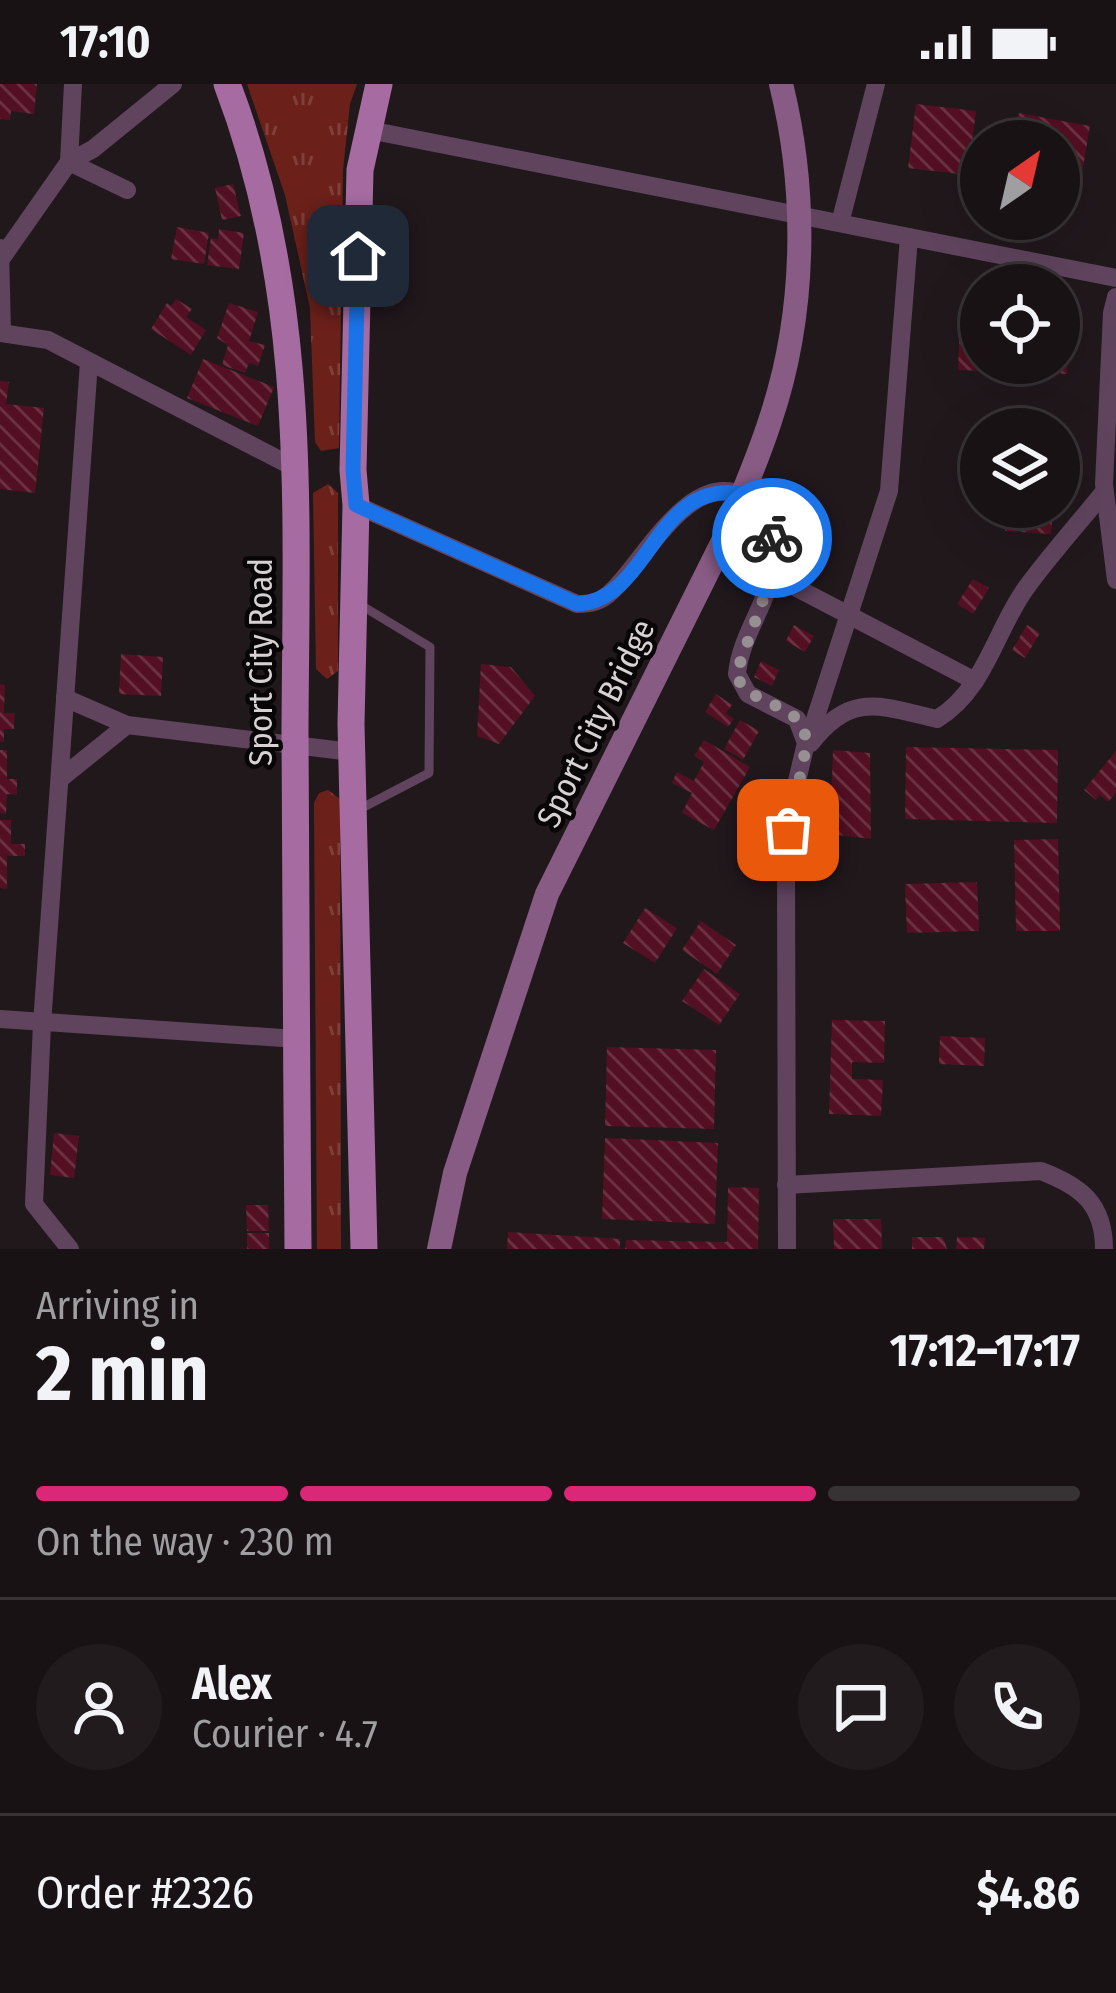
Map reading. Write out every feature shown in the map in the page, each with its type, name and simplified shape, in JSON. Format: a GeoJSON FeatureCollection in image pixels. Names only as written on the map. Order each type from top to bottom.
{"type":"FeatureCollection","features":[{"type":"Feature","properties":{"kind":"main road","name":"Sport City Road"},"geometry":{"type":"LineString","coordinates":[[226,84],[246,134],[279,271],[297,470],[298,1249]]}},
{"type":"Feature","properties":{"kind":"main road"},"geometry":{"type":"LineString","coordinates":[[364,1249],[352,752],[353,470],[360,170],[379,84]]}},
{"type":"Feature","properties":{"kind":"main road","name":"Sport City Bridge"},"geometry":{"type":"LineString","coordinates":[[439,1249],[455,1173],[548,894],[727,533],[771,418],[795,319],[799,256],[796,171],[781,84]]}},
{"type":"Feature","properties":{"kind":"street"},"geometry":{"type":"LineString","coordinates":[[69,162],[73,84]]}},
{"type":"Feature","properties":{"kind":"street"},"geometry":{"type":"LineString","coordinates":[[1,260],[69,162],[93,149],[173,84]]}},
{"type":"Feature","properties":{"kind":"street"},"geometry":{"type":"LineString","coordinates":[[840,223],[876,84]]}},
{"type":"Feature","properties":{"kind":"street"},"geometry":{"type":"LineString","coordinates":[[368,130],[1116,278]]}},
{"type":"Feature","properties":{"kind":"street"},"geometry":{"type":"LineString","coordinates":[[69,162],[127,190]]}},
{"type":"Feature","properties":{"kind":"street"},"geometry":{"type":"LineString","coordinates":[[787,1249],[786,865],[791,806],[846,614],[889,491],[909,237]]}},
{"type":"Feature","properties":{"kind":"street"},"geometry":{"type":"LineString","coordinates":[[0,242],[1,333],[48,340],[297,470]]}},
{"type":"Feature","properties":{"kind":"street"},"geometry":{"type":"LineString","coordinates":[[1116,297],[1105,493],[1116,580]]}},
{"type":"Feature","properties":{"kind":"street"},"geometry":{"type":"LineString","coordinates":[[70,1249],[34,1204],[42,1024],[89,362]]}},
{"type":"Feature","properties":{"kind":"street"},"geometry":{"type":"LineString","coordinates":[[805,751],[836,715],[876,704],[937,719],[956,707],[1027,587],[1105,493]]}},
{"type":"Feature","properties":{"kind":"street"},"geometry":{"type":"LineString","coordinates":[[356,505],[568,603],[585,604],[613,591],[685,506],[704,495],[741,494],[763,514],[773,544],[772,575],[736,674],[748,694],[797,718],[805,751]]}},
{"type":"Feature","properties":{"kind":"street"},"geometry":{"type":"LineString","coordinates":[[772,575],[975,681]]}},
{"type":"Feature","properties":{"kind":"street"},"geometry":{"type":"LineString","coordinates":[[65,698],[127,725],[352,752]]}},
{"type":"Feature","properties":{"kind":"street"},"geometry":{"type":"LineString","coordinates":[[60,779],[127,725]]}},
{"type":"Feature","properties":{"kind":"street"},"geometry":{"type":"LineString","coordinates":[[0,1019],[297,1039]]}},
{"type":"Feature","properties":{"kind":"street"},"geometry":{"type":"LineString","coordinates":[[786,1186],[1041,1171],[1068,1181],[1092,1200],[1104,1249]]}},
{"type":"Feature","properties":{"kind":"lane"},"geometry":{"type":"LineString","coordinates":[[353,812],[429,773],[430,689],[430,647],[354,601]]}},
{"type":"Feature","properties":{"kind":"green space"},"geometry":{"type":"Polygon","coordinates":[[[247,84],[357,84],[350,104],[343,170],[339,448],[321,451],[315,442],[310,308],[285,195],[247,84]]]}},
{"type":"Feature","properties":{"kind":"green space"},"geometry":{"type":"Polygon","coordinates":[[[328,484],[338,493],[338,671],[327,679],[316,669],[313,493],[328,484]]]}},
{"type":"Feature","properties":{"kind":"green space"},"geometry":{"type":"Polygon","coordinates":[[[328,790],[340,799],[341,1249],[317,1249],[314,803],[319,793],[328,790]]]}},
{"type":"Feature","properties":{"kind":"building"},"geometry":{"type":"Polygon","coordinates":[[[0,84],[37,84],[34,114],[11,111],[10,120],[0,119],[0,84]]]}},
{"type":"Feature","properties":{"kind":"building"},"geometry":{"type":"Polygon","coordinates":[[[916,104],[976,111],[975,120],[960,120],[960,174],[908,168],[916,104]]]}},
{"type":"Feature","properties":{"kind":"building"},"geometry":{"type":"Polygon","coordinates":[[[1019,113],[1057,120],[1018,120],[1019,113]]]}},
{"type":"Feature","properties":{"kind":"building"},"geometry":{"type":"Polygon","coordinates":[[[1080,124],[1090,126],[1080,174],[1080,124]]]}},
{"type":"Feature","properties":{"kind":"building"},"geometry":{"type":"Polygon","coordinates":[[[233,184],[241,216],[222,220],[215,188],[233,184]]]}},
{"type":"Feature","properties":{"kind":"building"},"geometry":{"type":"Polygon","coordinates":[[[177,227],[209,233],[204,264],[171,259],[177,227]]]}},
{"type":"Feature","properties":{"kind":"building"},"geometry":{"type":"Polygon","coordinates":[[[219,229],[244,233],[239,269],[207,265],[211,238],[218,239],[219,229]]]}},
{"type":"Feature","properties":{"kind":"building"},"geometry":{"type":"Polygon","coordinates":[[[176,299],[192,309],[186,317],[206,330],[191,355],[151,329],[167,303],[171,306],[176,299]]]}},
{"type":"Feature","properties":{"kind":"building"},"geometry":{"type":"Polygon","coordinates":[[[229,303],[258,312],[249,341],[265,345],[258,366],[249,363],[245,373],[222,365],[228,345],[217,338],[229,303]]]}},
{"type":"Feature","properties":{"kind":"building"},"geometry":{"type":"Polygon","coordinates":[[[203,359],[274,387],[258,426],[187,398],[203,359]]]}},
{"type":"Feature","properties":{"kind":"building"},"geometry":{"type":"Polygon","coordinates":[[[0,381],[9,382],[6,404],[44,408],[35,493],[0,489],[0,381]]]}},
{"type":"Feature","properties":{"kind":"building"},"geometry":{"type":"Polygon","coordinates":[[[1005,528],[1051,528],[1051,534],[1005,528]]]}},
{"type":"Feature","properties":{"kind":"building"},"geometry":{"type":"Polygon","coordinates":[[[973,579],[989,588],[973,614],[957,604],[973,579]]]}},
{"type":"Feature","properties":{"kind":"building"},"geometry":{"type":"Polygon","coordinates":[[[794,625],[814,636],[805,652],[786,641],[794,625]]]}},
{"type":"Feature","properties":{"kind":"building"},"geometry":{"type":"Polygon","coordinates":[[[1027,625],[1040,633],[1025,658],[1012,650],[1027,625]]]}},
{"type":"Feature","properties":{"kind":"building"},"geometry":{"type":"Polygon","coordinates":[[[121,654],[163,657],[161,696],[119,694],[121,654]]]}},
{"type":"Feature","properties":{"kind":"building"},"geometry":{"type":"Polygon","coordinates":[[[761,661],[779,670],[772,686],[754,677],[761,661]]]}},
{"type":"Feature","properties":{"kind":"building"},"geometry":{"type":"Polygon","coordinates":[[[481,664],[511,667],[535,696],[499,744],[477,736],[481,664]]]}},
{"type":"Feature","properties":{"kind":"building"},"geometry":{"type":"Polygon","coordinates":[[[0,684],[5,685],[4,713],[15,713],[14,729],[4,729],[4,742],[0,742],[0,684]]]}},
{"type":"Feature","properties":{"kind":"building"},"geometry":{"type":"Polygon","coordinates":[[[716,694],[732,705],[726,713],[734,719],[728,727],[705,712],[716,694]]]}},
{"type":"Feature","properties":{"kind":"building"},"geometry":{"type":"Polygon","coordinates":[[[740,720],[759,731],[743,760],[724,749],[740,720]]]}},
{"type":"Feature","properties":{"kind":"building"},"geometry":{"type":"Polygon","coordinates":[[[704,740],[750,767],[714,830],[682,813],[692,793],[672,783],[677,772],[694,781],[704,762],[694,756],[704,740]]]}},
{"type":"Feature","properties":{"kind":"building"},"geometry":{"type":"Polygon","coordinates":[[[906,747],[1058,750],[1057,823],[905,819],[906,747]]]}},
{"type":"Feature","properties":{"kind":"building"},"geometry":{"type":"Polygon","coordinates":[[[0,750],[7,750],[7,779],[17,779],[17,795],[7,794],[6,814],[0,813],[0,750]]]}},
{"type":"Feature","properties":{"kind":"building"},"geometry":{"type":"Polygon","coordinates":[[[833,750],[870,753],[871,839],[830,834],[833,750]]]}},
{"type":"Feature","properties":{"kind":"building"},"geometry":{"type":"Polygon","coordinates":[[[1116,751],[1116,793],[1108,802],[1100,795],[1096,800],[1084,790],[1116,751]]]}},
{"type":"Feature","properties":{"kind":"building"},"geometry":{"type":"Polygon","coordinates":[[[0,820],[11,820],[11,844],[25,844],[25,856],[7,856],[7,889],[0,888],[0,820]]]}},
{"type":"Feature","properties":{"kind":"building"},"geometry":{"type":"Polygon","coordinates":[[[1058,839],[1060,931],[1016,931],[1014,840],[1058,839]]]}},
{"type":"Feature","properties":{"kind":"building"},"geometry":{"type":"Polygon","coordinates":[[[977,882],[979,931],[907,933],[905,884],[977,882]]]}},
{"type":"Feature","properties":{"kind":"building"},"geometry":{"type":"Polygon","coordinates":[[[645,908],[677,928],[655,963],[623,943],[645,908]]]}},
{"type":"Feature","properties":{"kind":"building"},"geometry":{"type":"Polygon","coordinates":[[[701,921],[736,945],[717,974],[682,950],[701,921]]]}},
{"type":"Feature","properties":{"kind":"building"},"geometry":{"type":"Polygon","coordinates":[[[704,969],[740,994],[719,1025],[682,1001],[704,969]]]}},
{"type":"Feature","properties":{"kind":"building"},"geometry":{"type":"Polygon","coordinates":[[[832,1020],[885,1021],[884,1063],[852,1062],[852,1079],[883,1080],[881,1116],[829,1114],[832,1020]]]}},
{"type":"Feature","properties":{"kind":"building"},"geometry":{"type":"Polygon","coordinates":[[[940,1036],[985,1038],[984,1066],[939,1064],[940,1036]]]}},
{"type":"Feature","properties":{"kind":"building"},"geometry":{"type":"Polygon","coordinates":[[[607,1047],[716,1050],[714,1129],[605,1126],[607,1047]]]}},
{"type":"Feature","properties":{"kind":"building"},"geometry":{"type":"Polygon","coordinates":[[[54,1133],[79,1136],[74,1178],[50,1175],[54,1133]]]}},
{"type":"Feature","properties":{"kind":"building"},"geometry":{"type":"Polygon","coordinates":[[[605,1138],[718,1143],[715,1224],[602,1219],[605,1138]]]}},
{"type":"Feature","properties":{"kind":"building"},"geometry":{"type":"Polygon","coordinates":[[[728,1187],[759,1188],[758,1249],[625,1249],[626,1240],[727,1242],[728,1187]]]}},
{"type":"Feature","properties":{"kind":"building"},"geometry":{"type":"Polygon","coordinates":[[[246,1205],[268,1205],[269,1231],[247,1231],[246,1205]]]}},
{"type":"Feature","properties":{"kind":"building"},"geometry":{"type":"Polygon","coordinates":[[[833,1219],[881,1219],[882,1249],[834,1249],[833,1219]]]}},
{"type":"Feature","properties":{"kind":"building"},"geometry":{"type":"Polygon","coordinates":[[[508,1232],[620,1239],[620,1249],[507,1249],[508,1232]]]}},
{"type":"Feature","properties":{"kind":"building"},"geometry":{"type":"Polygon","coordinates":[[[247,1233],[269,1233],[269,1249],[247,1249],[247,1233]]]}},
{"type":"Feature","properties":{"kind":"building"},"geometry":{"type":"Polygon","coordinates":[[[912,1237],[943,1237],[947,1249],[912,1249],[912,1237]]]}},
{"type":"Feature","properties":{"kind":"building"},"geometry":{"type":"Polygon","coordinates":[[[957,1237],[985,1238],[984,1249],[956,1249],[957,1237]]]}},
{"type":"Feature","properties":{"kind":"way so far"},"geometry":{"type":"LineString","coordinates":[[772,538],[772,575],[736,674],[748,694],[797,718],[802,726],[805,751],[788,830]]}},
{"type":"Feature","properties":{"kind":"route"},"geometry":{"type":"LineString","coordinates":[[358,256],[356,505],[577,604],[613,591],[685,506],[704,495],[728,492],[754,502],[772,538]]}}]}
